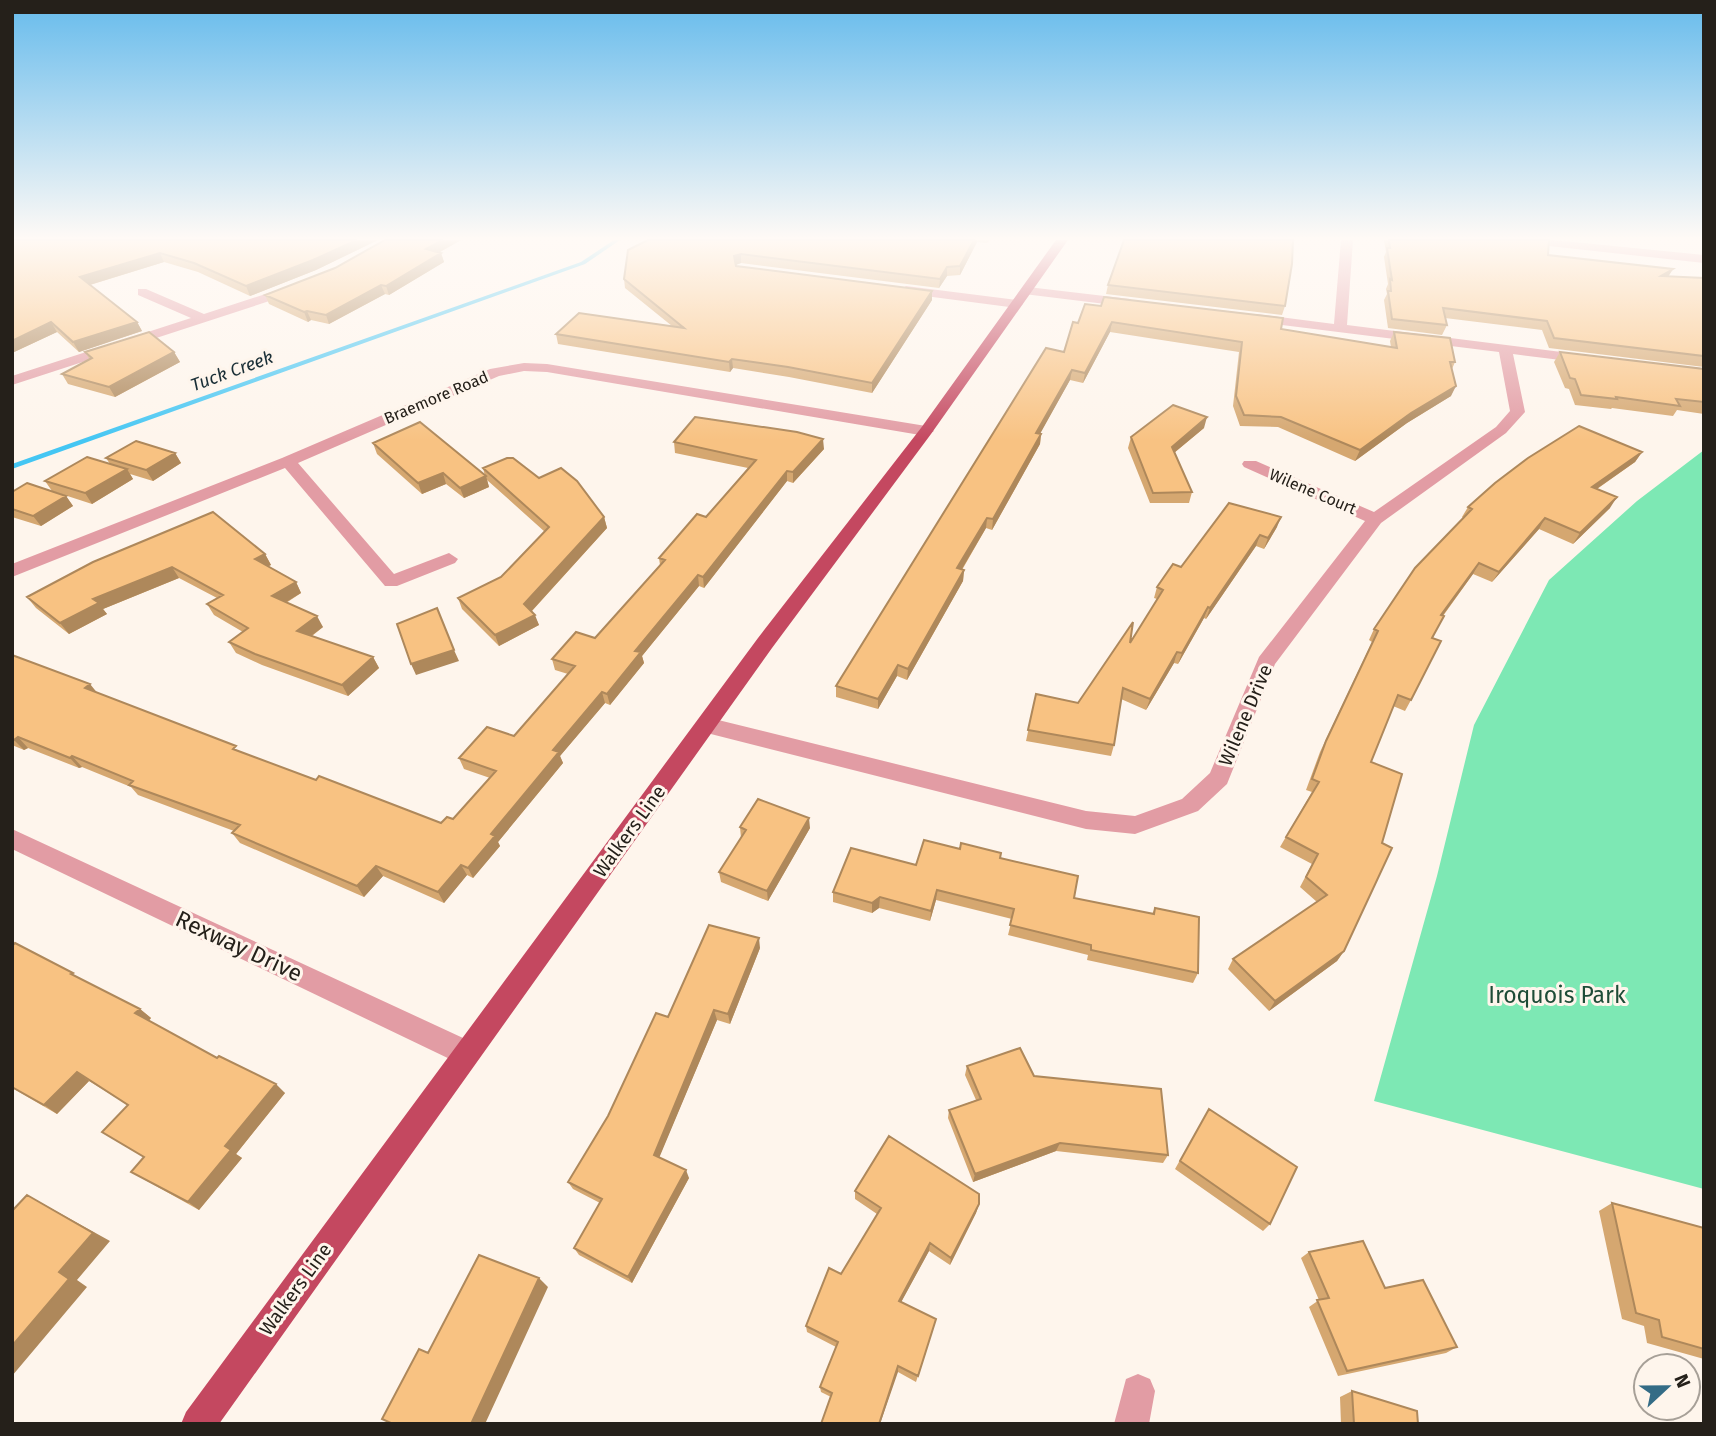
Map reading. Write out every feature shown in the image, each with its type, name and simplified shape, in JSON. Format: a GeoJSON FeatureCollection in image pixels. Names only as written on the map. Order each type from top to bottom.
{"type":"FeatureCollection","features":[{"type":"Feature","properties":{"kind":"main road","name":"Walkers Line"},"geometry":{"type":"LineString","coordinates":[[198,1424],[706,725],[926,431],[1015,307]]}},
{"type":"Feature","properties":{"kind":"street"},"geometry":{"type":"LineString","coordinates":[[177,307],[202,318]]}},
{"type":"Feature","properties":{"kind":"street"},"geometry":{"type":"LineString","coordinates":[[12,381],[235,307]]}},
{"type":"Feature","properties":{"kind":"street"},"geometry":{"type":"LineString","coordinates":[[1340,328],[1342,307]]}},
{"type":"Feature","properties":{"kind":"street"},"geometry":{"type":"LineString","coordinates":[[1243,317],[1598,360]]}},
{"type":"Feature","properties":{"kind":"street","name":"Wilene Drive"},"geometry":{"type":"LineString","coordinates":[[706,725],[1086,820],[1135,825],[1190,805],[1219,778],[1266,662],[1376,519],[1500,430],[1518,412],[1505,349]]}},
{"type":"Feature","properties":{"kind":"street","name":"Braemore Road"},"geometry":{"type":"LineString","coordinates":[[12,571],[288,461],[495,372],[547,368],[926,431]]}},
{"type":"Feature","properties":{"kind":"street"},"geometry":{"type":"LineString","coordinates":[[288,461],[391,582],[449,559]]}},
{"type":"Feature","properties":{"kind":"street","name":"Wilene Court"},"geometry":{"type":"LineString","coordinates":[[1250,464],[1376,519]]}},
{"type":"Feature","properties":{"kind":"street","name":"Rexway Drive"},"geometry":{"type":"LineString","coordinates":[[12,838],[466,1054]]}},
{"type":"Feature","properties":{"kind":"green space","name":"Iroquois Park"},"geometry":{"type":"Polygon","coordinates":[[[1704,450],[1704,1189],[1374,1101],[1437,876],[1474,725],[1549,580],[1637,501],[1704,450]]]}},
{"type":"Feature","properties":{"kind":"building"},"geometry":{"type":"Polygon","coordinates":[[[12,307],[118,307],[137,322],[73,342],[51,322],[12,341],[12,307]]]}},
{"type":"Feature","properties":{"kind":"building"},"geometry":{"type":"Polygon","coordinates":[[[293,307],[341,307],[326,315],[304,312],[293,307]]]}},
{"type":"Feature","properties":{"kind":"building"},"geometry":{"type":"Polygon","coordinates":[[[658,307],[922,307],[872,383],[788,367],[732,359],[729,362],[556,334],[579,313],[684,328],[658,307]]]}},
{"type":"Feature","properties":{"kind":"building"},"geometry":{"type":"Polygon","coordinates":[[[1084,307],[1189,307],[1283,318],[1281,329],[1397,348],[1394,332],[1450,338],[1455,362],[1450,362],[1456,386],[1411,413],[1360,450],[1281,417],[1244,415],[1236,396],[1242,342],[1112,322],[1085,373],[1072,370],[1036,433],[1041,434],[993,519],[987,518],[957,568],[964,570],[908,669],[898,665],[878,699],[836,686],[1046,348],[1064,352],[1073,322],[1078,323],[1084,307]]]}},
{"type":"Feature","properties":{"kind":"building"},"geometry":{"type":"Polygon","coordinates":[[[1390,307],[1704,307],[1704,356],[1554,338],[1547,321],[1443,308],[1447,325],[1392,319],[1390,307]]]}},
{"type":"Feature","properties":{"kind":"building"},"geometry":{"type":"Polygon","coordinates":[[[149,332],[174,352],[109,387],[62,374],[92,358],[85,352],[149,332]]]}},
{"type":"Feature","properties":{"kind":"building"},"geometry":{"type":"Polygon","coordinates":[[[1560,352],[1704,369],[1704,402],[1676,399],[1680,406],[1581,395],[1575,379],[1570,378],[1560,352]]]}},
{"type":"Feature","properties":{"kind":"building"},"geometry":{"type":"Polygon","coordinates":[[[1173,405],[1207,417],[1172,447],[1192,492],[1153,493],[1131,437],[1173,405]]]}},
{"type":"Feature","properties":{"kind":"building"},"geometry":{"type":"Polygon","coordinates":[[[695,417],[797,432],[823,439],[793,472],[787,471],[703,577],[698,575],[635,651],[641,652],[607,694],[602,692],[553,750],[559,752],[491,834],[495,836],[468,868],[461,865],[438,892],[376,866],[357,886],[232,833],[240,825],[129,785],[133,781],[72,756],[70,758],[18,737],[12,739],[12,655],[90,684],[85,688],[236,746],[233,749],[316,780],[319,776],[441,823],[447,817],[453,819],[496,771],[459,758],[487,727],[514,736],[575,666],[552,659],[576,632],[595,638],[665,560],[659,558],[697,514],[706,517],[756,460],[674,442],[695,417]]]}},
{"type":"Feature","properties":{"kind":"building"},"geometry":{"type":"Polygon","coordinates":[[[420,422],[486,476],[460,488],[443,473],[418,483],[373,443],[420,422]]]}},
{"type":"Feature","properties":{"kind":"building"},"geometry":{"type":"Polygon","coordinates":[[[1579,426],[1642,452],[1592,487],[1617,497],[1580,533],[1545,518],[1499,572],[1479,563],[1441,615],[1444,616],[1432,638],[1441,641],[1411,700],[1398,695],[1371,762],[1402,774],[1382,843],[1392,848],[1344,951],[1275,1001],[1233,959],[1327,895],[1306,877],[1318,854],[1286,837],[1319,782],[1312,779],[1326,741],[1378,631],[1374,629],[1415,568],[1472,509],[1468,507],[1528,458],[1579,426]]]}},
{"type":"Feature","properties":{"kind":"building"},"geometry":{"type":"Polygon","coordinates":[[[136,441],[175,453],[146,470],[106,458],[136,441]]]}},
{"type":"Feature","properties":{"kind":"building"},"geometry":{"type":"Polygon","coordinates":[[[87,457],[127,469],[85,493],[45,481],[87,457]]]}},
{"type":"Feature","properties":{"kind":"building"},"geometry":{"type":"Polygon","coordinates":[[[513,458],[539,478],[561,468],[577,481],[604,517],[524,604],[535,615],[495,635],[458,598],[501,577],[549,527],[483,468],[513,458]]]}},
{"type":"Feature","properties":{"kind":"building"},"geometry":{"type":"Polygon","coordinates":[[[27,483],[66,496],[33,516],[12,509],[12,492],[27,483]]]}},
{"type":"Feature","properties":{"kind":"building"},"geometry":{"type":"Polygon","coordinates":[[[1229,503],[1281,517],[1268,538],[1260,535],[1210,608],[1208,607],[1182,653],[1177,652],[1150,699],[1123,688],[1114,745],[1028,730],[1036,694],[1078,703],[1133,622],[1130,643],[1163,590],[1157,587],[1173,564],[1181,567],[1229,503]]]}},
{"type":"Feature","properties":{"kind":"building"},"geometry":{"type":"Polygon","coordinates":[[[213,512],[265,554],[255,559],[296,582],[272,596],[317,616],[297,631],[373,657],[342,685],[255,654],[229,642],[248,628],[207,604],[223,595],[172,567],[93,599],[99,603],[60,623],[27,597],[93,562],[213,512]]]}},
{"type":"Feature","properties":{"kind":"building"},"geometry":{"type":"Polygon","coordinates":[[[437,608],[454,650],[411,664],[397,624],[437,608]]]}},
{"type":"Feature","properties":{"kind":"building"},"geometry":{"type":"Polygon","coordinates":[[[758,799],[809,818],[767,891],[719,872],[746,830],[740,827],[758,799]]]}},
{"type":"Feature","properties":{"kind":"building"},"geometry":{"type":"Polygon","coordinates":[[[924,840],[960,849],[961,843],[1001,853],[1000,858],[1078,876],[1074,898],[1154,914],[1155,908],[1199,917],[1198,973],[1091,950],[1091,945],[1010,925],[1014,909],[937,890],[931,911],[880,897],[872,903],[833,892],[851,848],[916,865],[924,840]]]}},
{"type":"Feature","properties":{"kind":"building"},"geometry":{"type":"Polygon","coordinates":[[[709,925],[759,938],[728,1014],[714,1010],[654,1155],[686,1170],[628,1277],[574,1248],[602,1199],[568,1182],[608,1116],[656,1013],[668,1017],[709,925]]]}},
{"type":"Feature","properties":{"kind":"building"},"geometry":{"type":"Polygon","coordinates":[[[15,943],[140,1009],[135,1013],[217,1058],[219,1056],[276,1084],[225,1146],[231,1150],[188,1202],[131,1172],[144,1157],[102,1132],[128,1105],[77,1072],[44,1105],[12,1087],[12,946],[15,943]]]}},
{"type":"Feature","properties":{"kind":"building"},"geometry":{"type":"Polygon","coordinates":[[[1020,1048],[1034,1076],[1161,1089],[1168,1155],[1060,1143],[975,1174],[949,1110],[981,1099],[967,1066],[1020,1048]]]}},
{"type":"Feature","properties":{"kind":"building"},"geometry":{"type":"Polygon","coordinates":[[[1209,1109],[1297,1167],[1270,1224],[1180,1161],[1209,1109]]]}},
{"type":"Feature","properties":{"kind":"building"},"geometry":{"type":"Polygon","coordinates":[[[889,1136],[979,1194],[979,1204],[951,1258],[930,1243],[899,1301],[936,1319],[918,1376],[898,1366],[879,1424],[821,1424],[832,1393],[820,1387],[838,1342],[806,1326],[829,1268],[841,1274],[881,1208],[855,1191],[889,1136]]]}},
{"type":"Feature","properties":{"kind":"building"},"geometry":{"type":"Polygon","coordinates":[[[27,1195],[93,1233],[59,1272],[69,1279],[12,1346],[12,1211],[27,1195]]]}},
{"type":"Feature","properties":{"kind":"building"},"geometry":{"type":"Polygon","coordinates":[[[1612,1203],[1704,1228],[1704,1349],[1662,1337],[1659,1320],[1636,1313],[1612,1203]]]}},
{"type":"Feature","properties":{"kind":"building"},"geometry":{"type":"Polygon","coordinates":[[[1363,1241],[1385,1288],[1423,1280],[1457,1347],[1347,1371],[1317,1300],[1329,1298],[1309,1252],[1363,1241]]]}},
{"type":"Feature","properties":{"kind":"building"},"geometry":{"type":"Polygon","coordinates":[[[479,1255],[539,1278],[471,1424],[393,1424],[382,1419],[419,1349],[428,1353],[479,1255]]]}},
{"type":"Feature","properties":{"kind":"building"},"geometry":{"type":"Polygon","coordinates":[[[1352,1391],[1417,1411],[1418,1424],[1354,1424],[1352,1391]]]}},
{"type":"Feature","properties":{"kind":"waterway","name":"Tuck Creek"},"geometry":{"type":"LineString","coordinates":[[12,467],[460,307]]}}]}
